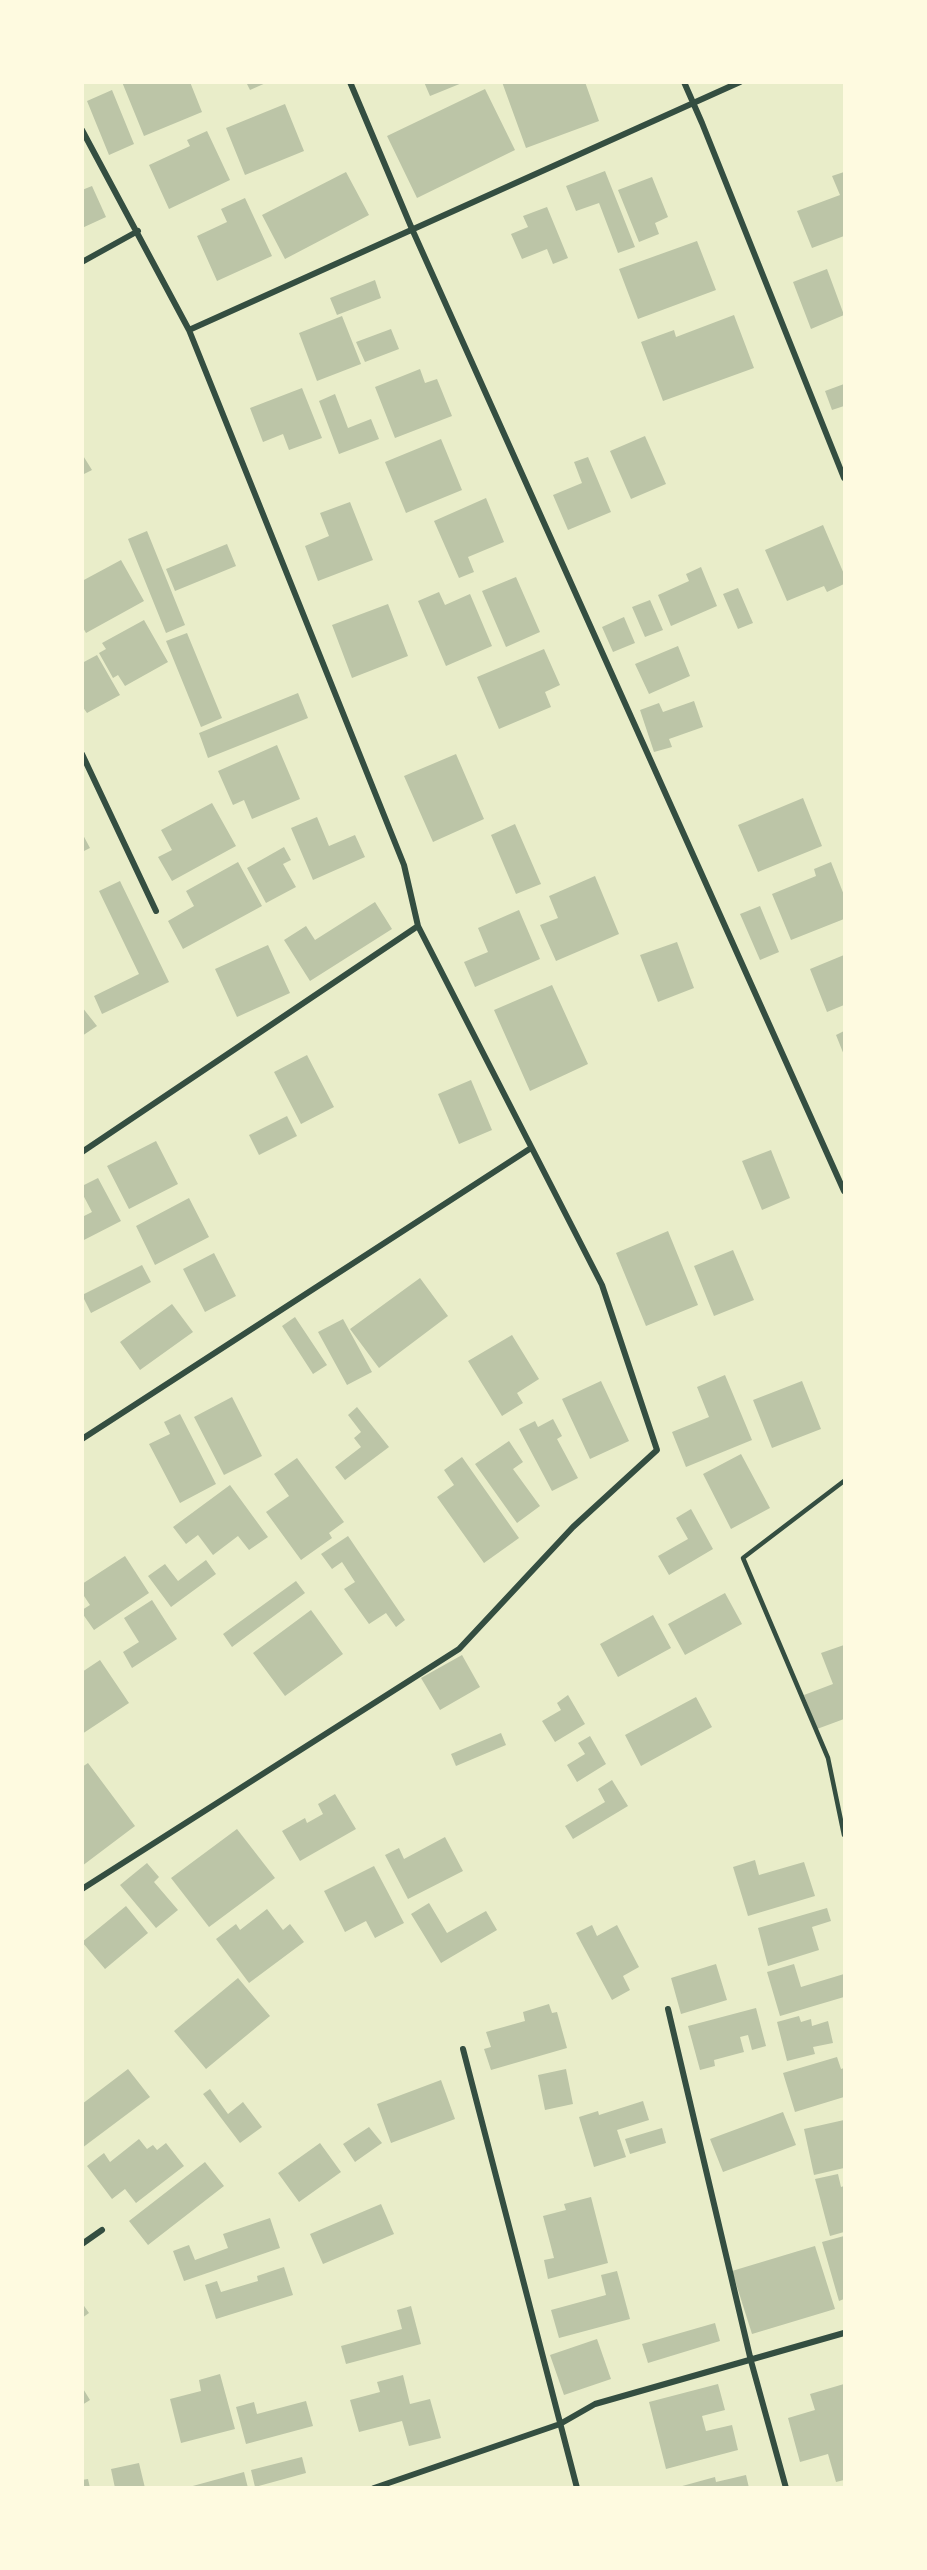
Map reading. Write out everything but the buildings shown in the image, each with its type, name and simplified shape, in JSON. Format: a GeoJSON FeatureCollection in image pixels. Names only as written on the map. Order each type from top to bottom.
{"type":"FeatureCollection","features":[{"type":"Feature","properties":{"kind":"street"},"geometry":{"type":"LineString","coordinates":[[350,82],[412,230],[844,1191]]}},
{"type":"Feature","properties":{"kind":"street"},"geometry":{"type":"LineString","coordinates":[[684,82],[844,478]]}},
{"type":"Feature","properties":{"kind":"street"},"geometry":{"type":"LineString","coordinates":[[189,330],[740,82]]}},
{"type":"Feature","properties":{"kind":"street"},"geometry":{"type":"LineString","coordinates":[[82,130],[189,330],[404,865],[418,926],[602,1285],[657,1450],[573,1527],[459,1648],[82,1889]]}},
{"type":"Feature","properties":{"kind":"street"},"geometry":{"type":"LineString","coordinates":[[82,262],[138,231]]}},
{"type":"Feature","properties":{"kind":"street"},"geometry":{"type":"LineString","coordinates":[[82,754],[156,911]]}},
{"type":"Feature","properties":{"kind":"street"},"geometry":{"type":"LineString","coordinates":[[82,1152],[418,926]]}},
{"type":"Feature","properties":{"kind":"street"},"geometry":{"type":"LineString","coordinates":[[82,1439],[531,1148]]}},
{"type":"Feature","properties":{"kind":"street"},"geometry":{"type":"LineString","coordinates":[[668,2009],[751,2361],[786,2487]]}},
{"type":"Feature","properties":{"kind":"street"},"geometry":{"type":"LineString","coordinates":[[463,2049],[578,2487]]}},
{"type":"Feature","properties":{"kind":"street"},"geometry":{"type":"LineString","coordinates":[[82,2244],[102,2230]]}},
{"type":"Feature","properties":{"kind":"street"},"geometry":{"type":"LineString","coordinates":[[374,2487],[560,2424],[595,2404],[844,2333]]}},
{"type":"Feature","properties":{"kind":"lane"},"geometry":{"type":"LineString","coordinates":[[844,1481],[742,1558],[828,1758],[844,1835]]}}]}
